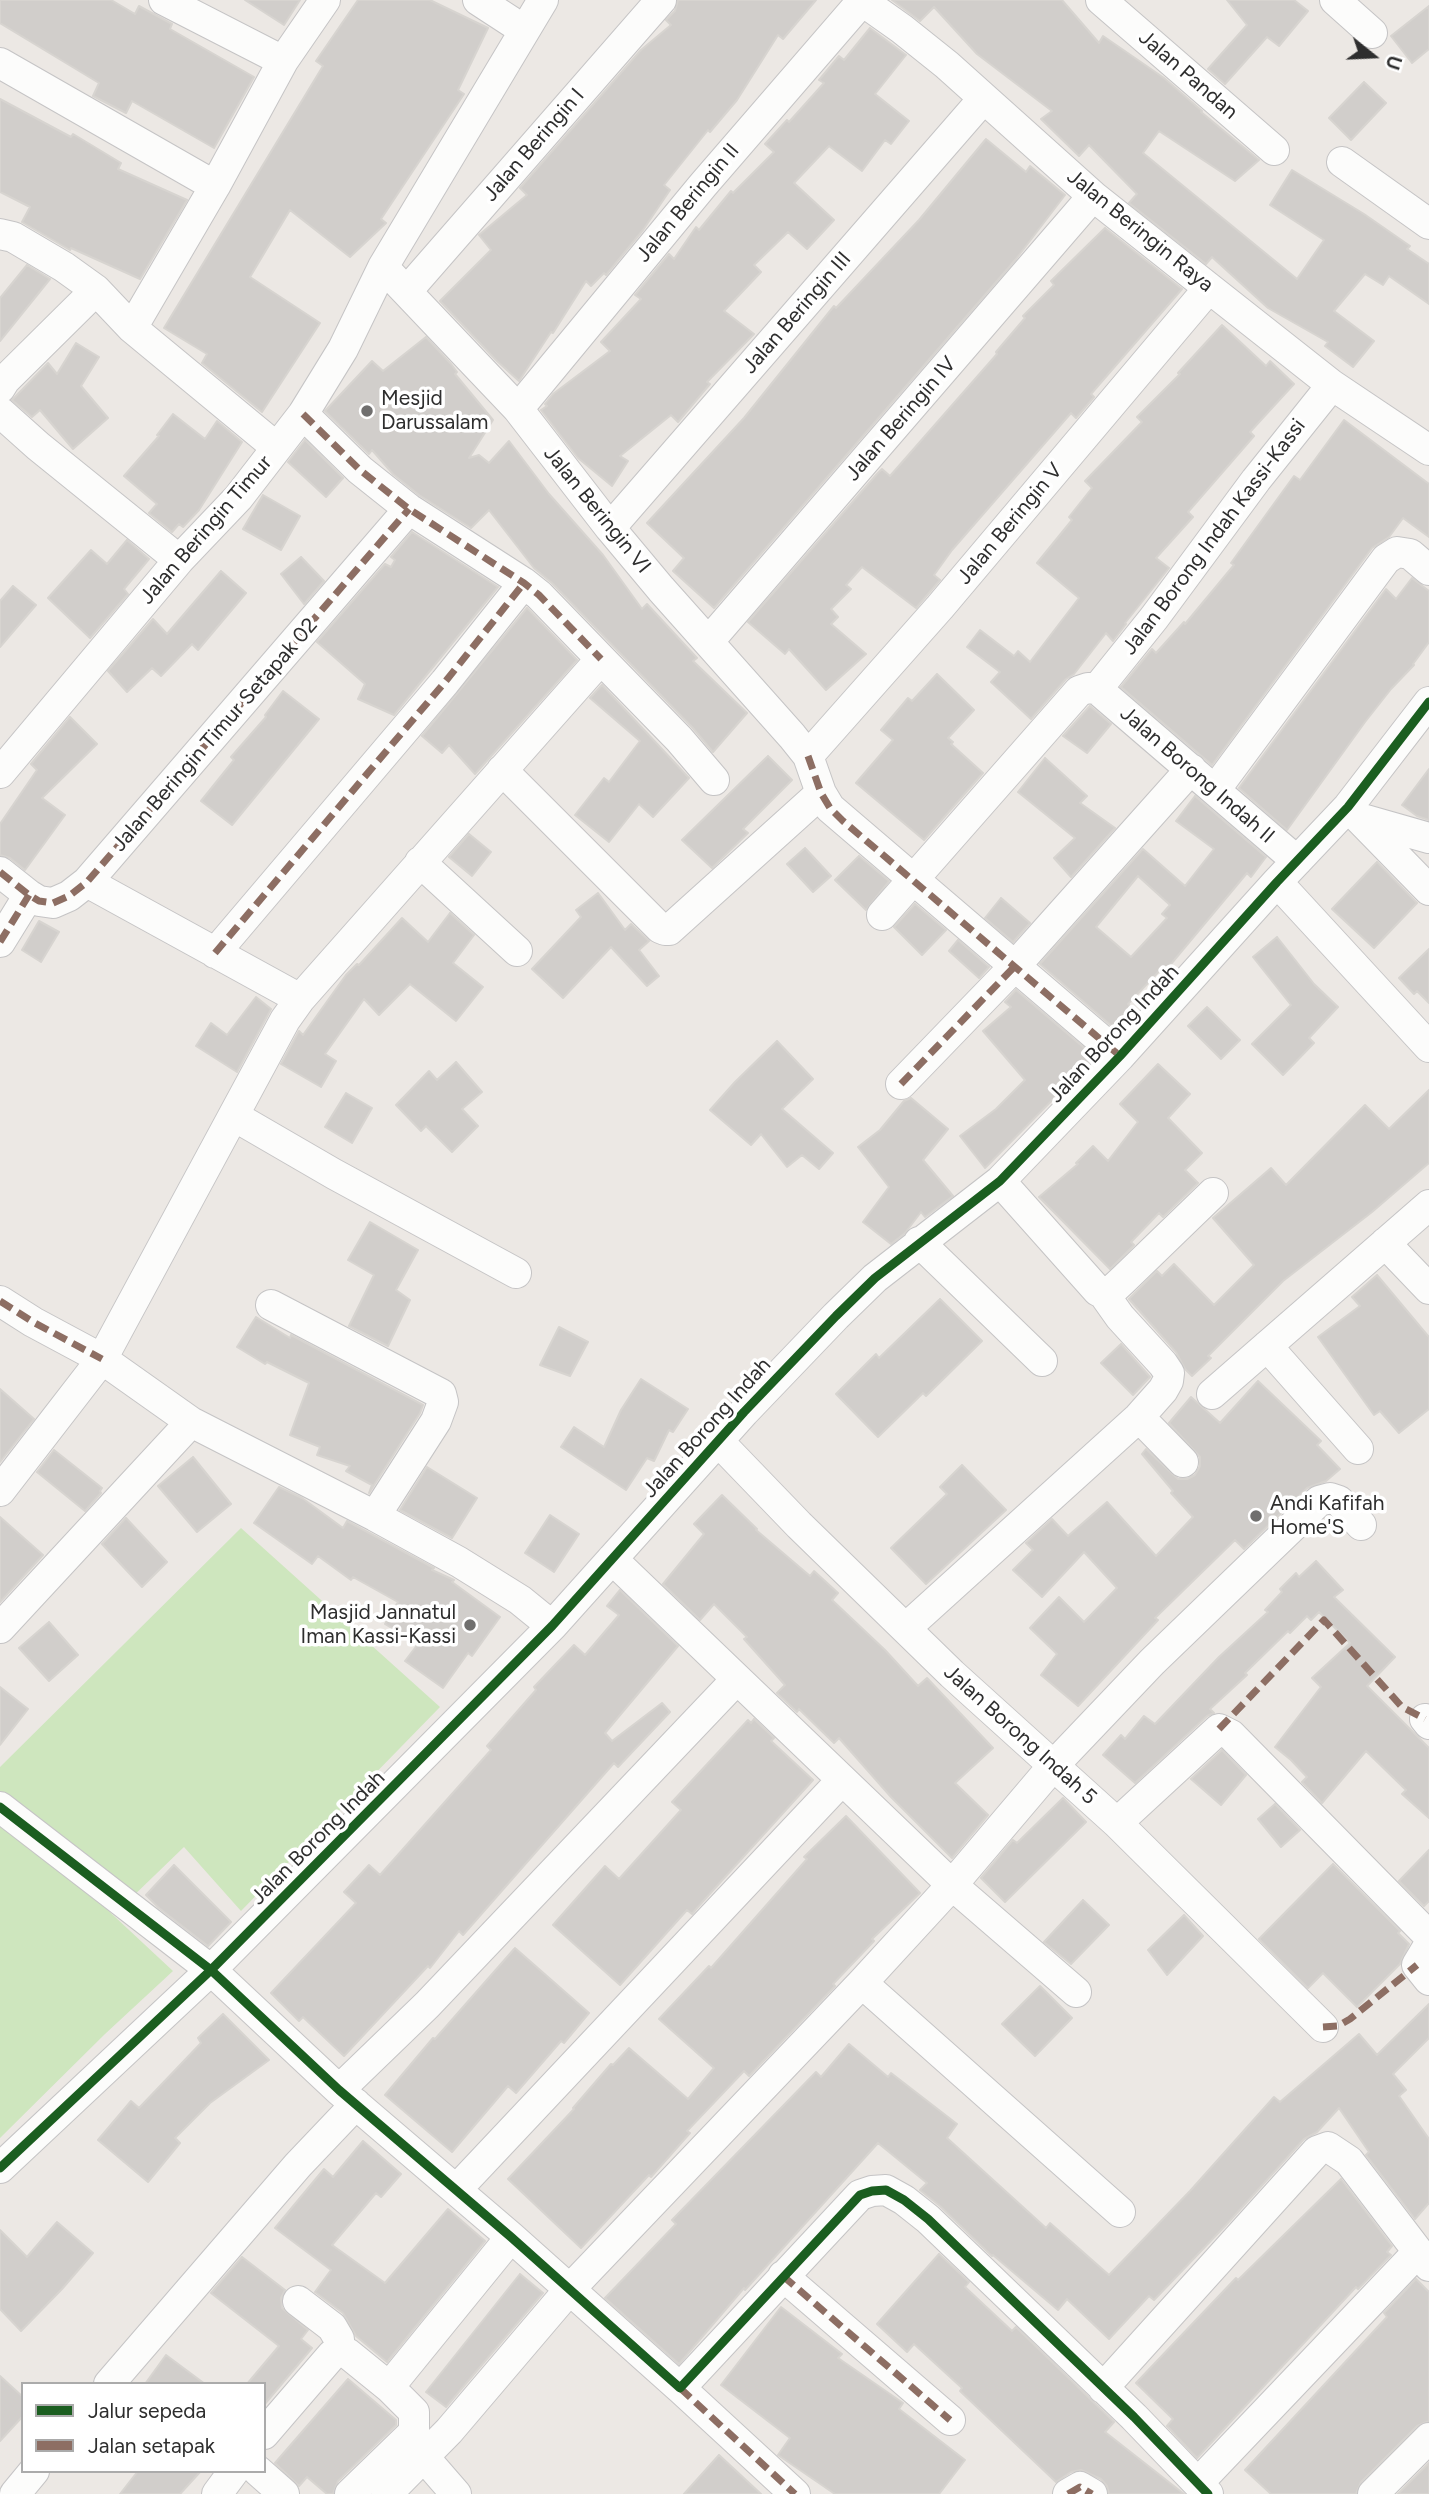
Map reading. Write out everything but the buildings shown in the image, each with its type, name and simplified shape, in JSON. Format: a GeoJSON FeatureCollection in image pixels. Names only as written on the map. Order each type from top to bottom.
{"type":"FeatureCollection","features":[{"type":"Feature","properties":{"kind":"street"},"geometry":{"type":"LineString","coordinates":[[164,0],[283,61]]}},
{"type":"Feature","properties":{"kind":"street"},"geometry":{"type":"LineString","coordinates":[[132,328],[215,186],[283,61],[325,0]]}},
{"type":"Feature","properties":{"kind":"street"},"geometry":{"type":"LineString","coordinates":[[478,0],[524,30]]}},
{"type":"Feature","properties":{"kind":"street","name":"Jalan Beringin Timur"},"geometry":{"type":"LineString","coordinates":[[0,773],[179,560],[238,498],[303,414],[344,349],[383,267],[543,0]]}},
{"type":"Feature","properties":{"kind":"street","name":"Jalan Beringin I"},"geometry":{"type":"LineString","coordinates":[[407,291],[661,0]]}},
{"type":"Feature","properties":{"kind":"street","name":"Jalan Beringin Raya"},"geometry":{"type":"LineString","coordinates":[[862,0],[902,29],[1094,196],[1209,288],[1332,385],[1429,450]]}},
{"type":"Feature","properties":{"kind":"street","name":"Jalan Beringin II"},"geometry":{"type":"LineString","coordinates":[[518,409],[685,206],[862,0]]}},
{"type":"Feature","properties":{"kind":"street","name":"Jalan Pandan"},"geometry":{"type":"LineString","coordinates":[[1101,0],[1274,150]]}},
{"type":"Feature","properties":{"kind":"street"},"geometry":{"type":"LineString","coordinates":[[1335,0],[1372,33]]}},
{"type":"Feature","properties":{"kind":"street"},"geometry":{"type":"LineString","coordinates":[[0,63],[215,186]]}},
{"type":"Feature","properties":{"kind":"street","name":"Jalan Beringin III"},"geometry":{"type":"LineString","coordinates":[[610,528],[984,98]]}},
{"type":"Feature","properties":{"kind":"street"},"geometry":{"type":"LineString","coordinates":[[1342,162],[1429,224]]}},
{"type":"Feature","properties":{"kind":"street","name":"Jalan Beringin IV"},"geometry":{"type":"LineString","coordinates":[[709,641],[1094,196]]}},
{"type":"Feature","properties":{"kind":"street"},"geometry":{"type":"LineString","coordinates":[[0,234],[13,237],[96,290],[132,328],[276,447]]}},
{"type":"Feature","properties":{"kind":"street","name":"Jalan Beringin VI"},"geometry":{"type":"LineString","coordinates":[[383,267],[518,409],[610,528],[808,756]]}},
{"type":"Feature","properties":{"kind":"street","name":"Jalan Beringin V"},"geometry":{"type":"LineString","coordinates":[[808,756],[940,607],[1209,288]]}},
{"type":"Feature","properties":{"kind":"street"},"geometry":{"type":"LineString","coordinates":[[0,388],[96,290]]}},
{"type":"Feature","properties":{"kind":"street","name":"Jalan Borong Indah Kassi-Kassi"},"geometry":{"type":"LineString","coordinates":[[1097,689],[1332,385]]}},
{"type":"Feature","properties":{"kind":"street"},"geometry":{"type":"LineString","coordinates":[[0,412],[179,560]]}},
{"type":"Feature","properties":{"kind":"street"},"geometry":{"type":"LineString","coordinates":[[303,414],[360,470],[409,509],[524,583],[546,602],[680,739],[714,780]]}},
{"type":"Feature","properties":{"kind":"street","name":"Jalan Beringin Timur Setapak 02"},"geometry":{"type":"LineString","coordinates":[[29,895],[39,901],[53,903],[69,896],[87,882],[409,509]]}},
{"type":"Feature","properties":{"kind":"street"},"geometry":{"type":"LineString","coordinates":[[1216,790],[1386,559],[1397,552],[1410,554],[1429,570]]}},
{"type":"Feature","properties":{"kind":"street"},"geometry":{"type":"LineString","coordinates":[[215,953],[445,682],[524,583]]}},
{"type":"Feature","properties":{"kind":"street"},"geometry":{"type":"LineString","coordinates":[[0,1491],[103,1359],[285,1020],[300,999],[601,659]]}},
{"type":"Feature","properties":{"kind":"street"},"geometry":{"type":"LineString","coordinates":[[882,915],[1079,691],[1097,689]]}},
{"type":"Feature","properties":{"kind":"street","name":"Jalan Borong Indah II"},"geometry":{"type":"LineString","coordinates":[[1097,689],[1297,860]]}},
{"type":"Feature","properties":{"kind":"street","name":"Jalan Borong Indah"},"geometry":{"type":"LineString","coordinates":[[0,2168],[211,1970],[552,1626],[718,1441],[836,1315],[919,1242],[1000,1181],[1120,1056],[1297,860],[1354,812],[1429,702]]}},
{"type":"Feature","properties":{"kind":"street"},"geometry":{"type":"LineString","coordinates":[[808,756],[821,793],[830,808],[843,821],[1120,1056]]}},
{"type":"Feature","properties":{"kind":"street"},"geometry":{"type":"LineString","coordinates":[[901,1084],[1015,966],[1191,769]]}},
{"type":"Feature","properties":{"kind":"street"},"geometry":{"type":"LineString","coordinates":[[502,770],[665,930],[670,930],[821,793]]}},
{"type":"Feature","properties":{"kind":"street"},"geometry":{"type":"LineString","coordinates":[[1354,812],[1429,838]]}},
{"type":"Feature","properties":{"kind":"street"},"geometry":{"type":"LineString","coordinates":[[1354,812],[1429,890]]}},
{"type":"Feature","properties":{"kind":"street"},"geometry":{"type":"LineString","coordinates":[[420,862],[517,951]]}},
{"type":"Feature","properties":{"kind":"street"},"geometry":{"type":"LineString","coordinates":[[0,872],[29,895],[0,942]]}},
{"type":"Feature","properties":{"kind":"street"},"geometry":{"type":"LineString","coordinates":[[87,882],[300,999]]}},
{"type":"Feature","properties":{"kind":"street"},"geometry":{"type":"LineString","coordinates":[[1277,882],[1429,1047]]}},
{"type":"Feature","properties":{"kind":"street"},"geometry":{"type":"LineString","coordinates":[[234,1116],[516,1273]]}},
{"type":"Feature","properties":{"kind":"street"},"geometry":{"type":"LineString","coordinates":[[1000,1181],[1098,1291],[1103,1293],[1109,1293],[1213,1193]]}},
{"type":"Feature","properties":{"kind":"street"},"geometry":{"type":"LineString","coordinates":[[1212,1394],[1429,1205]]}},
{"type":"Feature","properties":{"kind":"street"},"geometry":{"type":"LineString","coordinates":[[919,1242],[1042,1361]]}},
{"type":"Feature","properties":{"kind":"street"},"geometry":{"type":"LineString","coordinates":[[1385,1243],[1429,1289]]}},
{"type":"Feature","properties":{"kind":"street"},"geometry":{"type":"LineString","coordinates":[[906,1628],[1139,1417],[1163,1391],[1169,1373],[1103,1293]]}},
{"type":"Feature","properties":{"kind":"street"},"geometry":{"type":"LineString","coordinates":[[0,1301],[33,1322],[103,1359],[191,1422],[459,1562],[520,1600],[552,1626]]}},
{"type":"Feature","properties":{"kind":"street"},"geometry":{"type":"LineString","coordinates":[[271,1305],[441,1394],[443,1402],[436,1420],[375,1516]]}},
{"type":"Feature","properties":{"kind":"street"},"geometry":{"type":"LineString","coordinates":[[1267,1346],[1358,1449]]}},
{"type":"Feature","properties":{"kind":"street"},"geometry":{"type":"LineString","coordinates":[[1139,1417],[1183,1462]]}},
{"type":"Feature","properties":{"kind":"street"},"geometry":{"type":"LineString","coordinates":[[0,1628],[191,1422]]}},
{"type":"Feature","properties":{"kind":"street","name":"Jalan Borong Indah 5"},"geometry":{"type":"LineString","coordinates":[[718,1441],[799,1525],[952,1674],[1117,1823],[1323,2027]]}},
{"type":"Feature","properties":{"kind":"street"},"geometry":{"type":"LineString","coordinates":[[387,2494],[449,2431],[569,2290],[862,1983],[952,1885],[1054,1766],[1152,1662],[1319,1501],[1330,1498],[1339,1501],[1362,1525]]}},
{"type":"Feature","properties":{"kind":"street"},"geometry":{"type":"LineString","coordinates":[[612,1559],[952,1885],[1076,1992]]}},
{"type":"Feature","properties":{"kind":"street"},"geometry":{"type":"LineString","coordinates":[[111,2382],[281,2185],[348,2097],[427,2005],[737,1679]]}},
{"type":"Feature","properties":{"kind":"street"},"geometry":{"type":"LineString","coordinates":[[1117,1823],[1219,1729],[1231,1735],[1429,1936]]}},
{"type":"Feature","properties":{"kind":"street"},"geometry":{"type":"LineString","coordinates":[[456,2190],[842,1780]]}},
{"type":"Feature","properties":{"kind":"street"},"geometry":{"type":"LineString","coordinates":[[0,1807],[211,1970],[348,2097],[511,2237],[680,2388],[784,2490]]}},
{"type":"Feature","properties":{"kind":"street"},"geometry":{"type":"LineString","coordinates":[[1429,1945],[1417,1965],[1429,1980]]}},
{"type":"Feature","properties":{"kind":"street"},"geometry":{"type":"LineString","coordinates":[[862,1983],[1120,2212]]}},
{"type":"Feature","properties":{"kind":"street"},"geometry":{"type":"LineString","coordinates":[[680,2388],[860,2195],[886,2190],[928,2219],[1203,2488],[1424,2259],[1349,2161],[1328,2147],[1317,2151],[1103,2388]]}},
{"type":"Feature","properties":{"kind":"street"},"geometry":{"type":"LineString","coordinates":[[390,2387],[511,2237]]}},
{"type":"Feature","properties":{"kind":"street"},"geometry":{"type":"LineString","coordinates":[[783,2276],[950,2420]]}},
{"type":"Feature","properties":{"kind":"street"},"geometry":{"type":"LineString","coordinates":[[298,2301],[332,2327],[339,2339],[340,2351]]}},
{"type":"Feature","properties":{"kind":"street"},"geometry":{"type":"LineString","coordinates":[[266,2432],[331,2355],[340,2351],[348,2353],[390,2387],[414,2412],[416,2419],[414,2432],[350,2494]]}},
{"type":"Feature","properties":{"kind":"street"},"geometry":{"type":"LineString","coordinates":[[1373,2494],[1429,2438]]}},
{"type":"Feature","properties":{"kind":"street"},"geometry":{"type":"LineString","coordinates":[[424,2456],[456,2494]]}},
{"type":"Feature","properties":{"kind":"street"},"geometry":{"type":"LineString","coordinates":[[15,2494],[32,2473]]}},
{"type":"Feature","properties":{"kind":"street"},"geometry":{"type":"LineString","coordinates":[[217,2494],[233,2473]]}},
{"type":"Feature","properties":{"kind":"street"},"geometry":{"type":"LineString","coordinates":[[260,2473],[284,2494]]}},
{"type":"Feature","properties":{"kind":"street"},"geometry":{"type":"LineString","coordinates":[[1068,2494],[1080,2487],[1091,2494]]}},
{"type":"Feature","properties":{"kind":"green space"},"geometry":{"type":"Polygon","coordinates":[[[241,1528],[440,1707],[241,1911],[184,1847],[126,1903],[0,1800],[0,1767],[241,1528]]]}},
{"type":"Feature","properties":{"kind":"green space"},"geometry":{"type":"Polygon","coordinates":[[[0,1820],[69,1874],[173,1971],[0,2138],[0,1820]]]}},
{"type":"Feature","properties":{"kind":"marked path"},"geometry":{"type":"LineString","coordinates":[[303,414],[360,470],[409,509],[539,595],[601,659]]}},
{"type":"Feature","properties":{"kind":"marked path"},"geometry":{"type":"LineString","coordinates":[[0,872],[39,901],[53,903],[69,896],[87,882],[409,509]]}},
{"type":"Feature","properties":{"kind":"marked path"},"geometry":{"type":"LineString","coordinates":[[215,953],[445,682],[524,583]]}},
{"type":"Feature","properties":{"kind":"marked path"},"geometry":{"type":"LineString","coordinates":[[808,756],[821,793],[830,808],[843,821],[1120,1056]]}},
{"type":"Feature","properties":{"kind":"marked path"},"geometry":{"type":"LineString","coordinates":[[0,942],[29,895]]}},
{"type":"Feature","properties":{"kind":"marked path"},"geometry":{"type":"LineString","coordinates":[[901,1084],[1015,966]]}},
{"type":"Feature","properties":{"kind":"marked path"},"geometry":{"type":"LineString","coordinates":[[0,1301],[102,1359]]}},
{"type":"Feature","properties":{"kind":"marked path"},"geometry":{"type":"LineString","coordinates":[[1219,1729],[1324,1620],[1402,1707],[1425,1719]]}},
{"type":"Feature","properties":{"kind":"marked path"},"geometry":{"type":"LineString","coordinates":[[1323,2027],[1338,2026],[1350,2019],[1417,1965]]}},
{"type":"Feature","properties":{"kind":"marked path"},"geometry":{"type":"LineString","coordinates":[[783,2276],[950,2420]]}},
{"type":"Feature","properties":{"kind":"marked path"},"geometry":{"type":"LineString","coordinates":[[680,2388],[795,2494]]}},
{"type":"Feature","properties":{"kind":"marked path"},"geometry":{"type":"LineString","coordinates":[[1068,2494],[1080,2487],[1092,2494]]}},
{"type":"Feature","properties":{"kind":"cycle path"},"geometry":{"type":"LineString","coordinates":[[0,2168],[211,1970],[552,1626],[744,1412],[836,1316],[875,1278],[1000,1181],[1120,1056],[1348,807],[1429,702]]}},
{"type":"Feature","properties":{"kind":"cycle path"},"geometry":{"type":"LineString","coordinates":[[0,1807],[211,1970],[339,2090],[511,2237],[680,2388],[860,2195],[886,2190],[928,2219],[1134,2417],[1208,2494]]}},
{"type":"Feature","properties":{"kind":"place","name":"Mesjid Darussalam"},"geometry":{"type":"Point","coordinates":[367,411]}},
{"type":"Feature","properties":{"kind":"place","name":"Andi Kafifah Home'S"},"geometry":{"type":"Point","coordinates":[1256,1516]}},
{"type":"Feature","properties":{"kind":"place","name":"Masjid Jannatul Iman Kassi-Kassi"},"geometry":{"type":"Point","coordinates":[470,1625]}}]}
